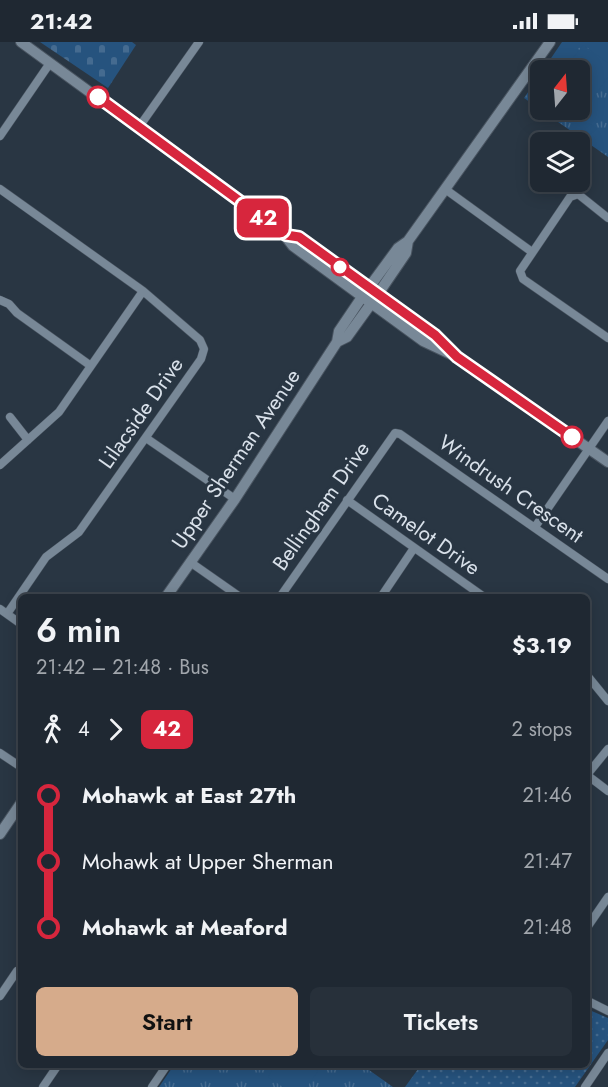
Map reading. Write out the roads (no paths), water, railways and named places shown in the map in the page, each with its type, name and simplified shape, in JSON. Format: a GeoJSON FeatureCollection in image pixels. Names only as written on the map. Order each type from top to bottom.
{"type":"FeatureCollection","features":[{"type":"Feature","properties":{"kind":"main road"},"geometry":{"type":"LineString","coordinates":[[21,42],[286,235],[293,246],[366,301],[423,342],[457,357]]}},
{"type":"Feature","properties":{"kind":"main road","name":"Upper Sherman Avenue"},"geometry":{"type":"LineString","coordinates":[[168,594],[235,500],[337,342],[339,331],[374,291],[398,248],[408,241],[550,42]]}},
{"type":"Feature","properties":{"kind":"main road"},"geometry":{"type":"LineString","coordinates":[[286,235],[299,237],[435,335],[457,357],[608,462]]}},
{"type":"Feature","properties":{"kind":"main road"},"geometry":{"type":"LineString","coordinates":[[0,834],[18,807]]}},
{"type":"Feature","properties":{"kind":"street"},"geometry":{"type":"LineString","coordinates":[[139,127],[199,42]]}},
{"type":"Feature","properties":{"kind":"street"},"geometry":{"type":"LineString","coordinates":[[0,136],[50,63]]}},
{"type":"Feature","properties":{"kind":"street","name":"Lilacside Drive"},"geometry":{"type":"LineString","coordinates":[[0,189],[143,291],[200,340],[204,349],[201,359],[79,532],[46,557],[3,612]]}},
{"type":"Feature","properties":{"kind":"street"},"geometry":{"type":"LineString","coordinates":[[445,189],[532,252]]}},
{"type":"Feature","properties":{"kind":"street"},"geometry":{"type":"LineString","coordinates":[[608,218],[578,194],[570,197],[520,272],[523,279],[608,338]]}},
{"type":"Feature","properties":{"kind":"street"},"geometry":{"type":"LineString","coordinates":[[0,465],[59,412],[143,291]]}},
{"type":"Feature","properties":{"kind":"street"},"geometry":{"type":"LineString","coordinates":[[0,300],[9,304],[17,314],[91,366]]}},
{"type":"Feature","properties":{"kind":"street"},"geometry":{"type":"LineString","coordinates":[[10,417],[28,440]]}},
{"type":"Feature","properties":{"kind":"street"},"geometry":{"type":"LineString","coordinates":[[535,527],[608,421]]}},
{"type":"Feature","properties":{"kind":"street","name":"Windrush Crescent"},"geometry":{"type":"LineString","coordinates":[[393,435],[400,434],[608,579]]}},
{"type":"Feature","properties":{"kind":"street","name":"Bellingham Drive"},"geometry":{"type":"LineString","coordinates":[[282,594],[393,435]]}},
{"type":"Feature","properties":{"kind":"street"},"geometry":{"type":"LineString","coordinates":[[146,438],[235,500]]}},
{"type":"Feature","properties":{"kind":"street","name":"Camelot Drive"},"geometry":{"type":"LineString","coordinates":[[347,500],[480,594]]}},
{"type":"Feature","properties":{"kind":"street"},"geometry":{"type":"LineString","coordinates":[[383,594],[414,548]]}},
{"type":"Feature","properties":{"kind":"street"},"geometry":{"type":"LineString","coordinates":[[190,562],[236,594]]}},
{"type":"Feature","properties":{"kind":"street"},"geometry":{"type":"LineString","coordinates":[[3,612],[18,622]]}},
{"type":"Feature","properties":{"kind":"street"},"geometry":{"type":"LineString","coordinates":[[590,679],[608,701]]}},
{"type":"Feature","properties":{"kind":"street"},"geometry":{"type":"LineString","coordinates":[[590,772],[608,749]]}},
{"type":"Feature","properties":{"kind":"street"},"geometry":{"type":"LineString","coordinates":[[0,753],[18,765]]}},
{"type":"Feature","properties":{"kind":"street"},"geometry":{"type":"LineString","coordinates":[[590,778],[608,791]]}},
{"type":"Feature","properties":{"kind":"street"},"geometry":{"type":"LineString","coordinates":[[590,923],[608,898]]}},
{"type":"Feature","properties":{"kind":"street"},"geometry":{"type":"LineString","coordinates":[[0,996],[17,970]]}},
{"type":"Feature","properties":{"kind":"street"},"geometry":{"type":"LineString","coordinates":[[590,1002],[608,1011]]}},
{"type":"Feature","properties":{"kind":"street"},"geometry":{"type":"LineString","coordinates":[[585,1087],[608,1053]]}},
{"type":"Feature","properties":{"kind":"street"},"geometry":{"type":"LineString","coordinates":[[43,1087],[56,1068]]}},
{"type":"Feature","properties":{"kind":"street"},"geometry":{"type":"LineString","coordinates":[[153,1087],[165,1068]]}}]}
